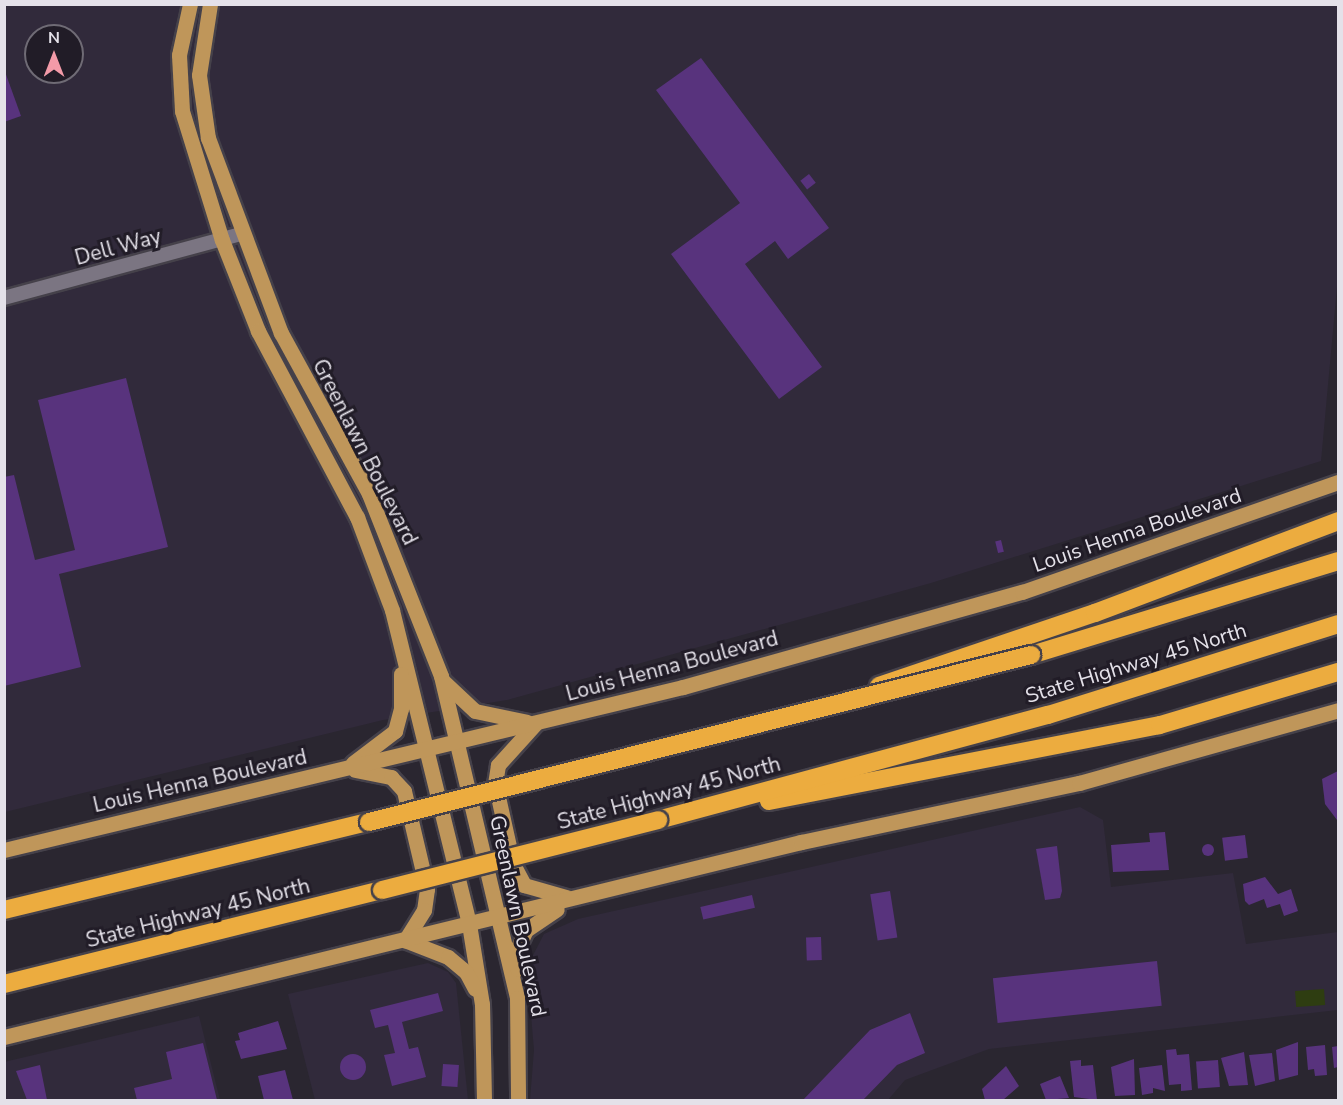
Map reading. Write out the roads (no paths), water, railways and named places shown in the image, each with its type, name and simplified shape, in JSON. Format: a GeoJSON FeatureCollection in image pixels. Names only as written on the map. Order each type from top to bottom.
{"type":"FeatureCollection","features":[{"type":"Feature","properties":{"kind":"highway"},"geometry":{"type":"LineString","coordinates":[[777,719],[1027,637],[1338,521]]}},
{"type":"Feature","properties":{"kind":"highway","name":"State Highway 45 North"},"geometry":{"type":"LineString","coordinates":[[4,909],[369,822],[1031,655],[1338,561]]}},
{"type":"Feature","properties":{"kind":"highway","name":"State Highway 45 North"},"geometry":{"type":"LineString","coordinates":[[4,984],[658,820],[1048,715],[1338,624]]}},
{"type":"Feature","properties":{"kind":"highway"},"geometry":{"type":"LineString","coordinates":[[658,820],[1054,748],[1160,725],[1338,672]]}},
{"type":"Feature","properties":{"kind":"highway"},"geometry":{"type":"LineString","coordinates":[[4,904],[43,900]]}},
{"type":"Feature","properties":{"kind":"main road","name":"Greenlawn Boulevard"},"geometry":{"type":"LineString","coordinates":[[190,4],[179,55],[182,111],[222,240],[258,331],[357,517],[383,581],[469,924],[482,1004],[484,1101]]}},
{"type":"Feature","properties":{"kind":"main road","name":"Greenlawn Boulevard"},"geometry":{"type":"LineString","coordinates":[[210,4],[202,34],[200,100],[242,234],[289,351],[392,545],[441,676],[459,743],[518,998],[518,1101]]}},
{"type":"Feature","properties":{"kind":"main road","name":"Louis Henna Boulevard"},"geometry":{"type":"LineString","coordinates":[[4,850],[459,743],[1022,592],[1338,482]]}},
{"type":"Feature","properties":{"kind":"main road"},"geometry":{"type":"LineString","coordinates":[[357,517],[372,520],[392,545]]}},
{"type":"Feature","properties":{"kind":"main road"},"geometry":{"type":"LineString","coordinates":[[344,769],[395,731],[401,709],[401,653]]}},
{"type":"Feature","properties":{"kind":"main road"},"geometry":{"type":"LineString","coordinates":[[441,676],[475,711],[536,723]]}},
{"type":"Feature","properties":{"kind":"main road"},"geometry":{"type":"LineString","coordinates":[[4,1037],[801,843],[1079,783],[1338,711]]}},
{"type":"Feature","properties":{"kind":"main road"},"geometry":{"type":"LineString","coordinates":[[536,723],[498,765],[495,783],[513,864],[524,885],[545,894],[575,899]]}},
{"type":"Feature","properties":{"kind":"main road"},"geometry":{"type":"LineString","coordinates":[[344,769],[391,777],[404,791],[427,889],[424,910],[405,940]]}},
{"type":"Feature","properties":{"kind":"main road"},"geometry":{"type":"LineString","coordinates":[[518,998],[518,949],[526,930],[575,899]]}},
{"type":"Feature","properties":{"kind":"main road"},"geometry":{"type":"LineString","coordinates":[[405,940],[448,957],[466,972],[482,1004]]}},
{"type":"Feature","properties":{"kind":"street","name":"Dell Way"},"geometry":{"type":"LineString","coordinates":[[4,298],[242,234]]}}]}
